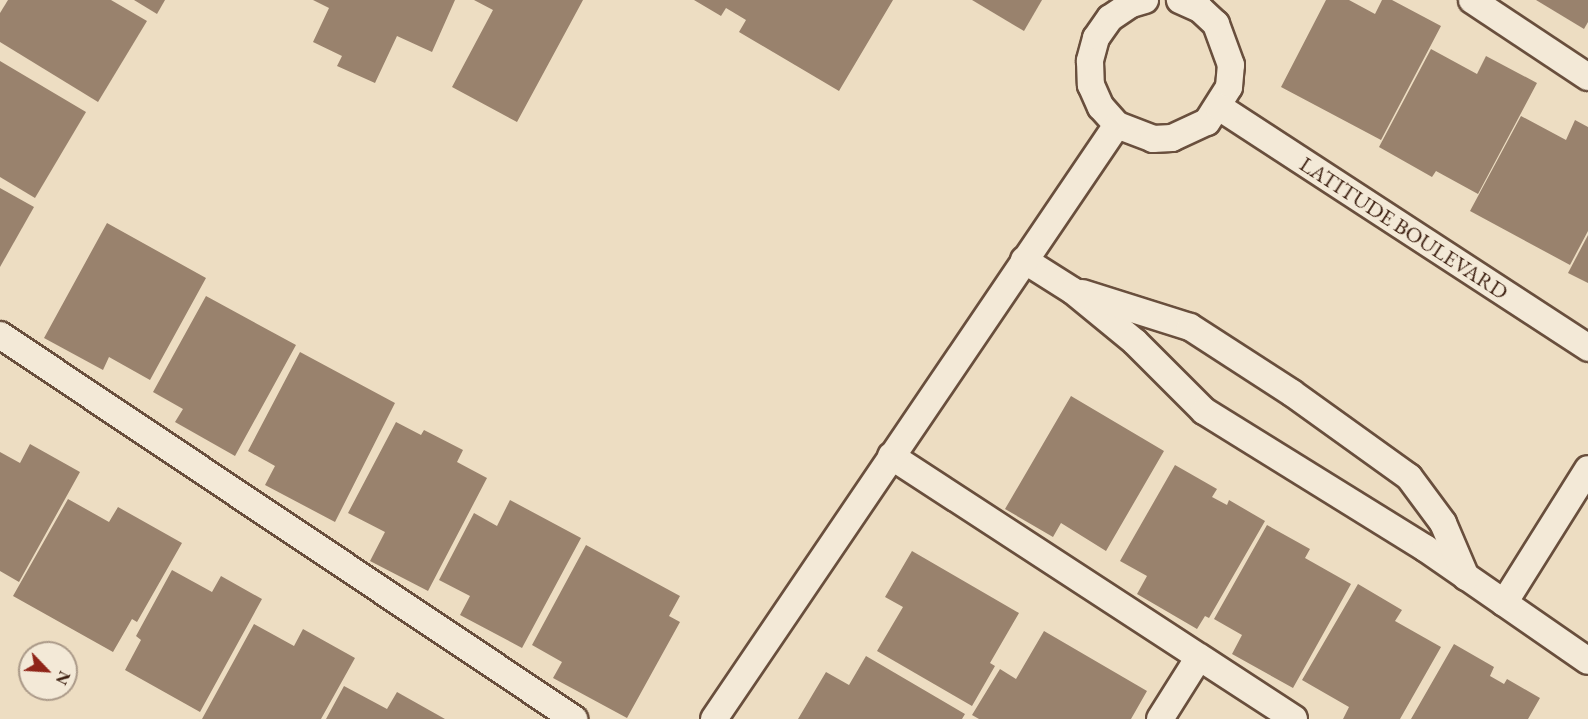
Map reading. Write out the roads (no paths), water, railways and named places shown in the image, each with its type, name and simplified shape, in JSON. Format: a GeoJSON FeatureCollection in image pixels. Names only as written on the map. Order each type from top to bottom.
{"type":"FeatureCollection","features":[{"type":"Feature","properties":{"kind":"lane"},"geometry":{"type":"LineString","coordinates":[[1144,0],[1131,4],[1110,18],[1096,38],[1090,61],[1091,85],[1101,107],[1117,125],[1152,139],[1172,138],[1207,122],[1219,107],[1229,87],[1231,64],[1216,24],[1195,3]]}},
{"type":"Feature","properties":{"kind":"lane"},"geometry":{"type":"LineString","coordinates":[[1472,0],[1588,77]]}},
{"type":"Feature","properties":{"kind":"lane","name":"LATITUDE BOULEVARD"},"geometry":{"type":"LineString","coordinates":[[1219,107],[1588,348]]}},
{"type":"Feature","properties":{"kind":"lane"},"geometry":{"type":"LineString","coordinates":[[714,719],[1117,125]]}},
{"type":"Feature","properties":{"kind":"lane"},"geometry":{"type":"LineString","coordinates":[[1024,260],[1073,291],[1135,342],[1204,411],[1466,577],[1588,661]]}},
{"type":"Feature","properties":{"kind":"lane"},"geometry":{"type":"LineString","coordinates":[[1073,291],[1190,327],[1292,393],[1409,477],[1443,523],[1466,577]]}},
{"type":"Feature","properties":{"kind":"lane"},"geometry":{"type":"LineString","coordinates":[[0,335],[574,719]]}},
{"type":"Feature","properties":{"kind":"lane"},"geometry":{"type":"LineString","coordinates":[[891,456],[1294,719]]}},
{"type":"Feature","properties":{"kind":"lane"},"geometry":{"type":"LineString","coordinates":[[1504,603],[1588,469]]}},
{"type":"Feature","properties":{"kind":"lane"},"geometry":{"type":"LineString","coordinates":[[1160,719],[1199,657]]}}]}
